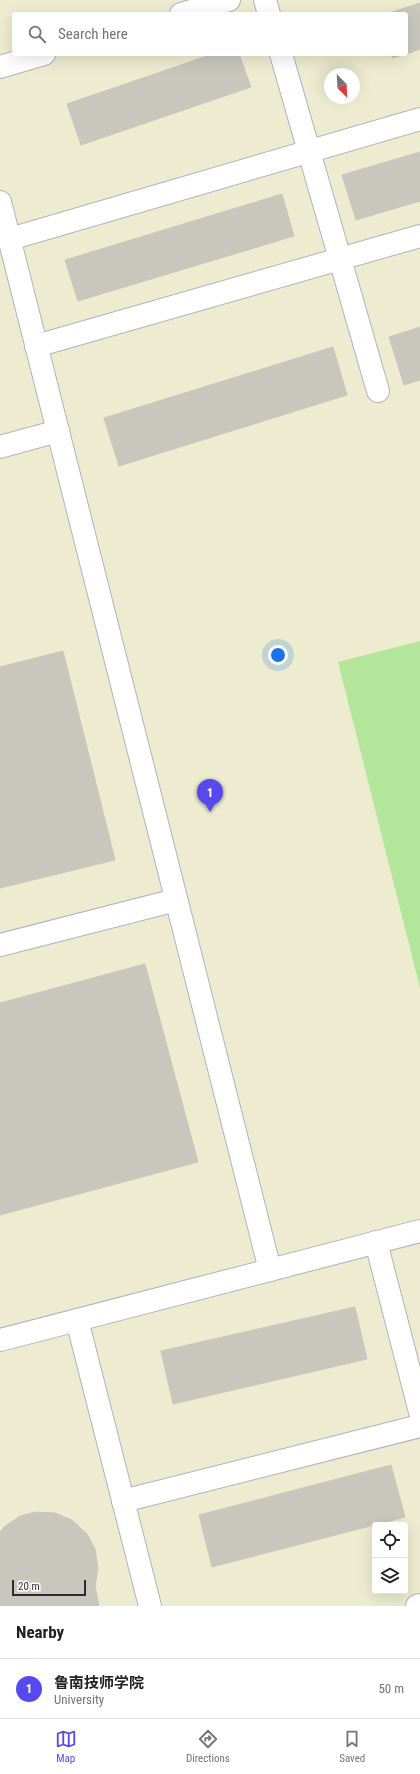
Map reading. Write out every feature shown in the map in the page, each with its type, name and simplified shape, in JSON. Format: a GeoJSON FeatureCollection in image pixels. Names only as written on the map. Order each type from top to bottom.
{"type":"FeatureCollection","features":[{"type":"Feature","properties":{"kind":"lane"},"geometry":{"type":"LineString","coordinates":[[188,12],[229,0]]}},
{"type":"Feature","properties":{"kind":"lane"},"geometry":{"type":"LineString","coordinates":[[265,0],[268,12]]}},
{"type":"Feature","properties":{"kind":"lane"},"geometry":{"type":"LineString","coordinates":[[0,67],[37,56]]}},
{"type":"Feature","properties":{"kind":"lane"},"geometry":{"type":"LineString","coordinates":[[282,56],[378,391]]}},
{"type":"Feature","properties":{"kind":"lane"},"geometry":{"type":"LineString","coordinates":[[10,239],[420,119]]}},
{"type":"Feature","properties":{"kind":"lane"},"geometry":{"type":"LineString","coordinates":[[0,202],[270,1270]]}},
{"type":"Feature","properties":{"kind":"lane"},"geometry":{"type":"LineString","coordinates":[[36,346],[420,236]]}},
{"type":"Feature","properties":{"kind":"lane"},"geometry":{"type":"LineString","coordinates":[[0,447],[58,431]]}},
{"type":"Feature","properties":{"kind":"lane"},"geometry":{"type":"LineString","coordinates":[[0,945],[176,900]]}},
{"type":"Feature","properties":{"kind":"lane"},"geometry":{"type":"LineString","coordinates":[[0,1340],[420,1231]]}},
{"type":"Feature","properties":{"kind":"lane"},"geometry":{"type":"LineString","coordinates":[[376,1242],[420,1412]]}},
{"type":"Feature","properties":{"kind":"lane"},"geometry":{"type":"LineString","coordinates":[[77,1320],[150,1606]]}},
{"type":"Feature","properties":{"kind":"lane"},"geometry":{"type":"LineString","coordinates":[[123,1501],[420,1426]]}},
{"type":"Feature","properties":{"kind":"shaded area"},"geometry":{"type":"Polygon","coordinates":[[[0,0],[420,0],[420,1606],[0,1606],[0,0]]]}},
{"type":"Feature","properties":{"kind":"green space"},"geometry":{"type":"Polygon","coordinates":[[[420,641],[420,988],[338,662],[420,641]]]}},
{"type":"Feature","properties":{"kind":"building"},"geometry":{"type":"Polygon","coordinates":[[[420,3],[420,49],[408,53],[408,12],[392,12],[420,3]]]}},
{"type":"Feature","properties":{"kind":"building"},"geometry":{"type":"Polygon","coordinates":[[[207,56],[240,56],[251,87],[81,145],[67,104],[207,56]]]}},
{"type":"Feature","properties":{"kind":"building"},"geometry":{"type":"Polygon","coordinates":[[[420,152],[420,201],[356,220],[342,175],[420,152]]]}},
{"type":"Feature","properties":{"kind":"building"},"geometry":{"type":"Polygon","coordinates":[[[282,194],[294,236],[78,301],[65,260],[282,194]]]}},
{"type":"Feature","properties":{"kind":"building"},"geometry":{"type":"Polygon","coordinates":[[[420,327],[420,380],[404,385],[389,337],[420,327]]]}},
{"type":"Feature","properties":{"kind":"building"},"geometry":{"type":"Polygon","coordinates":[[[333,347],[347,395],[119,466],[104,418],[333,347]]]}},
{"type":"Feature","properties":{"kind":"building"},"geometry":{"type":"Polygon","coordinates":[[[63,651],[115,860],[0,888],[0,667],[63,651]]]}},
{"type":"Feature","properties":{"kind":"building"},"geometry":{"type":"Polygon","coordinates":[[[145,964],[198,1162],[0,1215],[0,1003],[145,964]]]}},
{"type":"Feature","properties":{"kind":"building"},"geometry":{"type":"Polygon","coordinates":[[[355,1307],[367,1359],[173,1404],[161,1351],[355,1307]]]}},
{"type":"Feature","properties":{"kind":"building"},"geometry":{"type":"Polygon","coordinates":[[[391,1465],[405,1517],[386,1522],[372,1522],[372,1526],[212,1567],[199,1515],[391,1465]]]}},
{"type":"Feature","properties":{"kind":"building"},"geometry":{"type":"Polygon","coordinates":[[[36,1512],[55,1513],[72,1520],[87,1534],[95,1549],[98,1568],[95,1586],[99,1606],[0,1606],[0,1532],[4,1527],[20,1516],[36,1512]]]}},
{"type":"Feature","properties":{"kind":"place","name":"鲁南技师学院"},"geometry":{"type":"Point","coordinates":[210,812]}}]}
